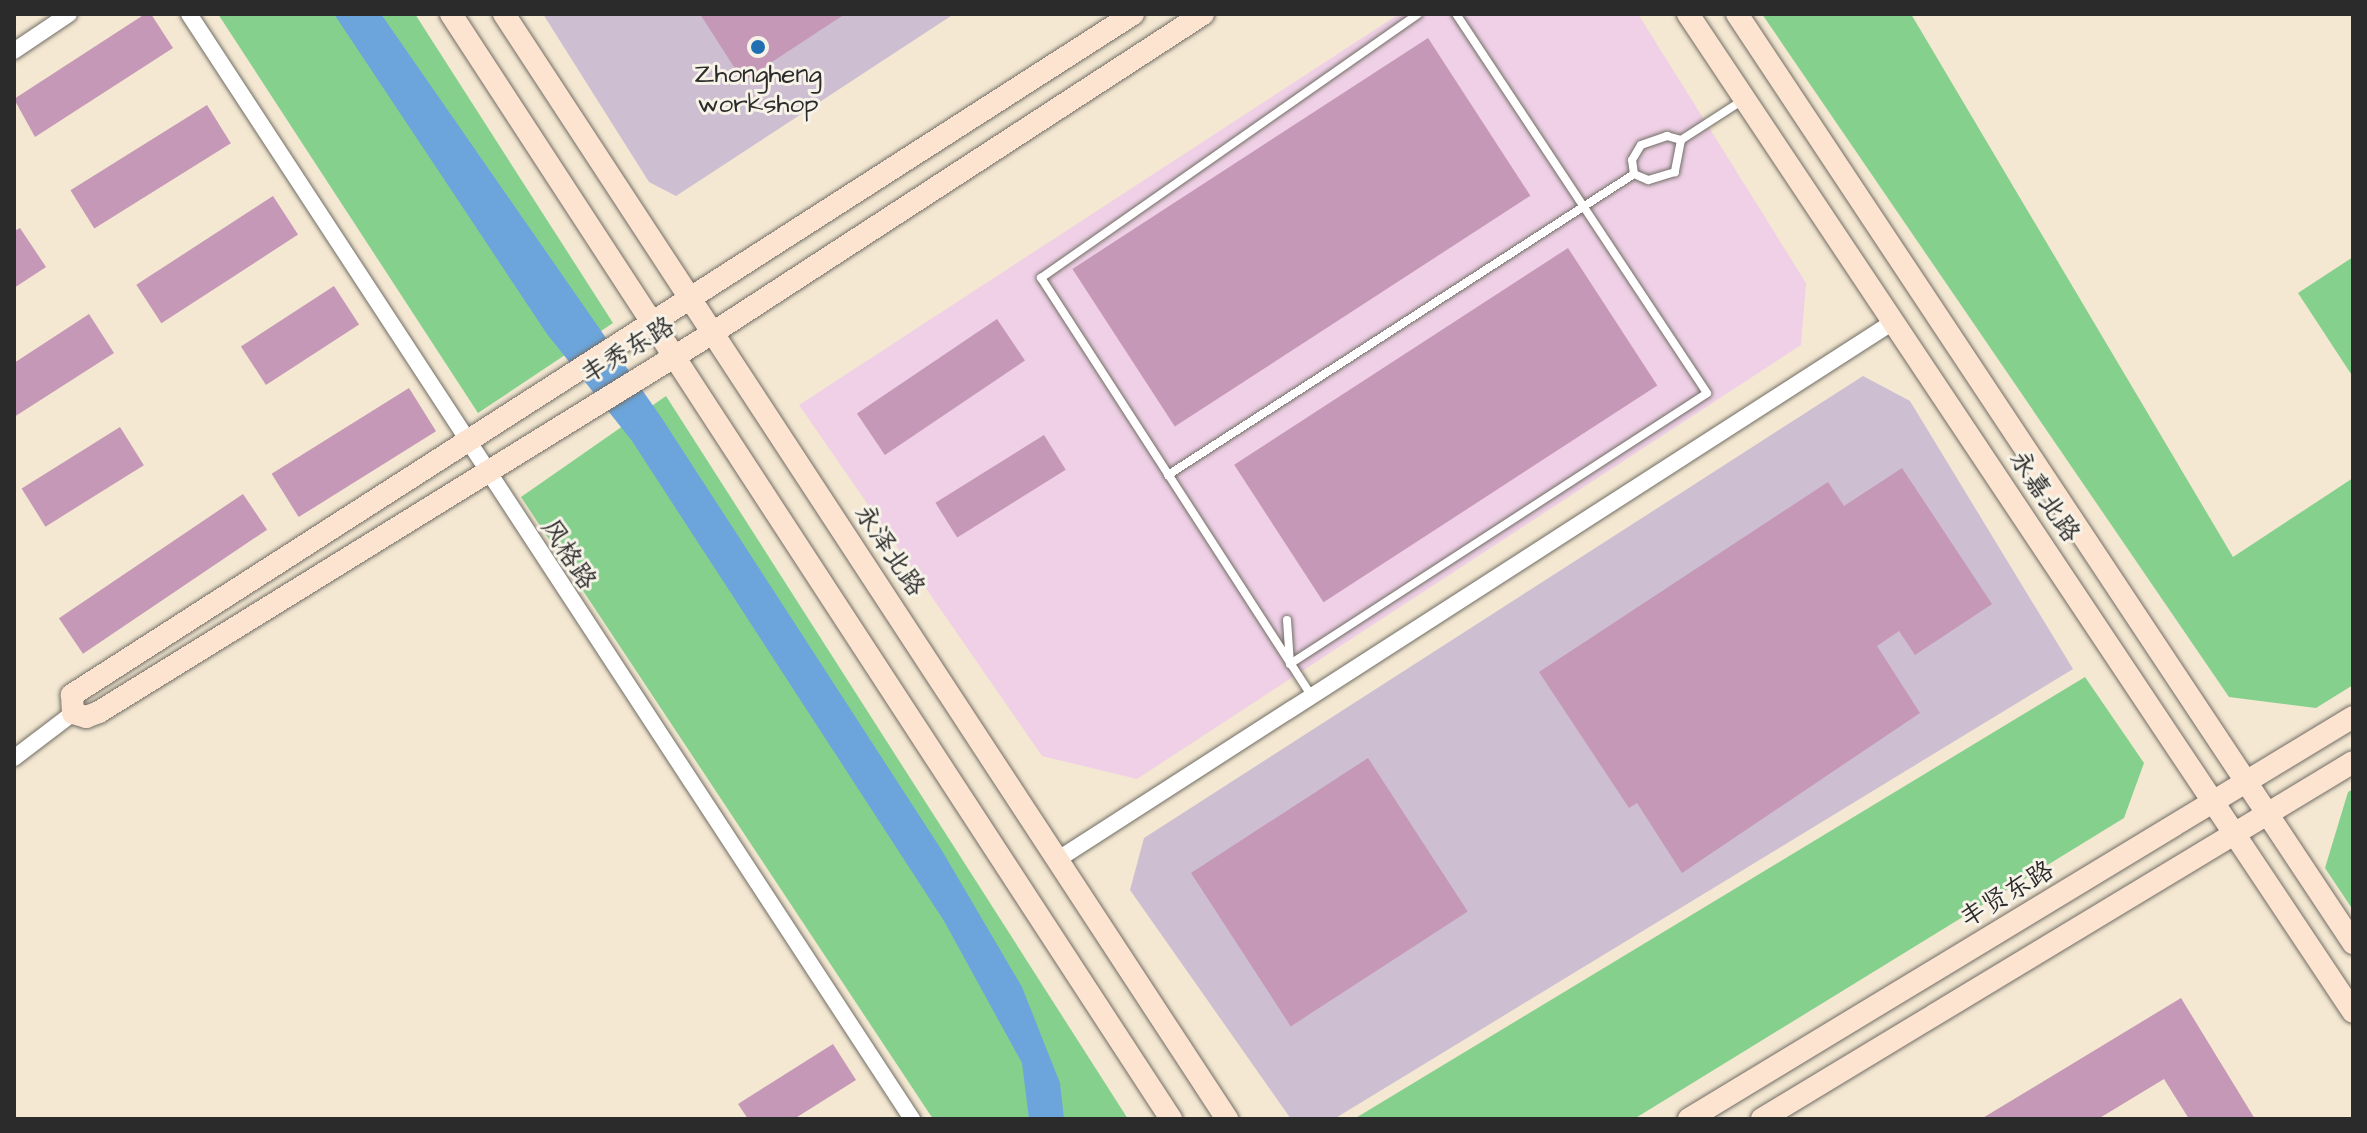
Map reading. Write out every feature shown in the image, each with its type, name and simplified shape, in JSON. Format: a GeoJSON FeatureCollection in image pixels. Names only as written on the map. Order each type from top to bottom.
{"type":"FeatureCollection","features":[{"type":"Feature","properties":{"kind":"street"},"geometry":{"type":"LineString","coordinates":[[14,51],[69,14]]}},
{"type":"Feature","properties":{"kind":"street","name":"风格路"},"geometry":{"type":"LineString","coordinates":[[189,14],[465,443],[912,1119]]}},
{"type":"Feature","properties":{"kind":"street"},"geometry":{"type":"LineString","coordinates":[[451,14],[1171,1119]]}},
{"type":"Feature","properties":{"kind":"street","name":"永泽北路"},"geometry":{"type":"LineString","coordinates":[[504,14],[711,334],[1060,858],[1227,1119]]}},
{"type":"Feature","properties":{"kind":"street","name":"丰秀东路"},"geometry":{"type":"LineString","coordinates":[[73,713],[72,695],[1133,14]]}},
{"type":"Feature","properties":{"kind":"street","name":"丰秀东路"},"geometry":{"type":"LineString","coordinates":[[73,713],[86,717],[99,712],[644,372],[711,334],[1203,14]]}},
{"type":"Feature","properties":{"kind":"street","name":"永嘉北路"},"geometry":{"type":"LineString","coordinates":[[1688,14],[2353,1012]]}},
{"type":"Feature","properties":{"kind":"street","name":"永嘉北路"},"geometry":{"type":"LineString","coordinates":[[1737,14],[2353,943]]}},
{"type":"Feature","properties":{"kind":"street"},"geometry":{"type":"LineString","coordinates":[[1060,858],[1893,322]]}},
{"type":"Feature","properties":{"kind":"street","name":"丰秀东路"},"geometry":{"type":"LineString","coordinates":[[14,758],[73,713]]}},
{"type":"Feature","properties":{"kind":"street","name":"丰贤东路"},"geometry":{"type":"LineString","coordinates":[[1689,1119],[2353,717]]}},
{"type":"Feature","properties":{"kind":"street"},"geometry":{"type":"LineString","coordinates":[[1762,1119],[2353,762]]}},
{"type":"Feature","properties":{"kind":"lane"},"geometry":{"type":"LineString","coordinates":[[1311,695],[1041,278],[1418,14]]}},
{"type":"Feature","properties":{"kind":"lane"},"geometry":{"type":"LineString","coordinates":[[1290,664],[1707,393],[1456,14]]}},
{"type":"Feature","properties":{"kind":"lane"},"geometry":{"type":"LineString","coordinates":[[1634,174],[1648,180],[1675,172],[1681,140],[1744,100]]}},
{"type":"Feature","properties":{"kind":"lane"},"geometry":{"type":"LineString","coordinates":[[1634,174],[1632,160],[1641,145],[1667,136],[1681,140]]}},
{"type":"Feature","properties":{"kind":"lane"},"geometry":{"type":"LineString","coordinates":[[1168,475],[1634,174]]}},
{"type":"Feature","properties":{"kind":"lane"},"geometry":{"type":"LineString","coordinates":[[1287,620],[1290,664]]}},
{"type":"Feature","properties":{"kind":"shaded area"},"geometry":{"type":"Polygon","coordinates":[[[543,14],[954,14],[676,196],[649,182],[543,14]]]}},
{"type":"Feature","properties":{"kind":"shaded area"},"geometry":{"type":"Polygon","coordinates":[[[1399,14],[1638,14],[1806,283],[1801,345],[1137,779],[1042,756],[799,405],[1399,14]]]}},
{"type":"Feature","properties":{"kind":"shaded area"},"geometry":{"type":"Polygon","coordinates":[[[1863,376],[1910,401],[2073,669],[1334,1119],[1291,1119],[1130,890],[1144,838],[1863,376]]]}},
{"type":"Feature","properties":{"kind":"green space"},"geometry":{"type":"Polygon","coordinates":[[[218,14],[415,14],[613,323],[478,413],[218,14]]]}},
{"type":"Feature","properties":{"kind":"green space"},"geometry":{"type":"Polygon","coordinates":[[[1762,14],[1911,14],[2233,557],[2353,478],[2353,685],[2316,708],[2229,697],[1762,14]]]}},
{"type":"Feature","properties":{"kind":"green space"},"geometry":{"type":"Polygon","coordinates":[[[2353,257],[2353,377],[2298,293],[2353,257]]]}},
{"type":"Feature","properties":{"kind":"green space"},"geometry":{"type":"Polygon","coordinates":[[[666,396],[1128,1119],[933,1119],[521,497],[666,396]]]}},
{"type":"Feature","properties":{"kind":"green space"},"geometry":{"type":"Polygon","coordinates":[[[2085,677],[2144,763],[2124,818],[1634,1119],[1354,1119],[2085,677]]]}},
{"type":"Feature","properties":{"kind":"green space"},"geometry":{"type":"Polygon","coordinates":[[[2353,789],[2353,910],[2325,868],[2348,792],[2353,789]]]}},
{"type":"Feature","properties":{"kind":"water"},"geometry":{"type":"Polygon","coordinates":[[[334,14],[381,14],[663,420],[941,849],[1022,987],[1060,1083],[1064,1119],[1029,1119],[1022,1063],[944,921],[632,441],[547,334],[334,14]]]}},
{"type":"Feature","properties":{"kind":"building"},"geometry":{"type":"Polygon","coordinates":[[[145,14],[151,14],[173,48],[35,137],[14,99],[145,14]]]}},
{"type":"Feature","properties":{"kind":"building","name":"Zhongheng workshop"},"geometry":{"type":"Polygon","coordinates":[[[700,14],[845,14],[743,81],[700,14]]]}},
{"type":"Feature","properties":{"kind":"building"},"geometry":{"type":"Polygon","coordinates":[[[1428,38],[1530,196],[1175,427],[1072,269],[1428,38]]]}},
{"type":"Feature","properties":{"kind":"building"},"geometry":{"type":"Polygon","coordinates":[[[207,105],[231,143],[94,228],[70,190],[207,105]]]}},
{"type":"Feature","properties":{"kind":"building"},"geometry":{"type":"Polygon","coordinates":[[[273,196],[298,235],[161,323],[136,285],[273,196]]]}},
{"type":"Feature","properties":{"kind":"building"},"geometry":{"type":"Polygon","coordinates":[[[20,228],[46,267],[14,288],[14,231],[20,228]]]}},
{"type":"Feature","properties":{"kind":"building"},"geometry":{"type":"Polygon","coordinates":[[[1568,248],[1657,386],[1324,602],[1234,465],[1568,248]]]}},
{"type":"Feature","properties":{"kind":"building"},"geometry":{"type":"Polygon","coordinates":[[[334,286],[359,325],[266,385],[241,346],[334,286]]]}},
{"type":"Feature","properties":{"kind":"building"},"geometry":{"type":"Polygon","coordinates":[[[89,314],[114,353],[14,417],[14,363],[89,314]]]}},
{"type":"Feature","properties":{"kind":"building"},"geometry":{"type":"Polygon","coordinates":[[[997,319],[1025,360],[885,455],[857,414],[997,319]]]}},
{"type":"Feature","properties":{"kind":"building"},"geometry":{"type":"Polygon","coordinates":[[[409,388],[436,431],[299,517],[272,474],[409,388]]]}},
{"type":"Feature","properties":{"kind":"building"},"geometry":{"type":"Polygon","coordinates":[[[120,427],[144,465],[45,527],[22,488],[120,427]]]}},
{"type":"Feature","properties":{"kind":"building"},"geometry":{"type":"Polygon","coordinates":[[[1044,435],[1066,470],[957,538],[935,503],[1044,435]]]}},
{"type":"Feature","properties":{"kind":"building"},"geometry":{"type":"Polygon","coordinates":[[[1902,468],[1992,604],[1915,655],[1899,631],[1877,646],[1920,713],[1682,873],[1637,803],[1629,808],[1539,672],[1828,482],[1844,506],[1902,468]]]}},
{"type":"Feature","properties":{"kind":"building"},"geometry":{"type":"Polygon","coordinates":[[[243,494],[267,530],[83,654],[59,618],[243,494]]]}},
{"type":"Feature","properties":{"kind":"building"},"geometry":{"type":"Polygon","coordinates":[[[1368,758],[1468,911],[1291,1026],[1191,873],[1368,758]]]}},
{"type":"Feature","properties":{"kind":"building"},"geometry":{"type":"Polygon","coordinates":[[[2181,998],[2255,1119],[2189,1119],[2164,1079],[2098,1119],[1981,1119],[2181,998]]]}},
{"type":"Feature","properties":{"kind":"building"},"geometry":{"type":"Polygon","coordinates":[[[833,1044],[856,1080],[794,1119],[748,1119],[738,1104],[833,1044]]]}},
{"type":"Feature","properties":{"kind":"place","name":"Zhongheng workshop"},"geometry":{"type":"Point","coordinates":[758,47]}}]}
